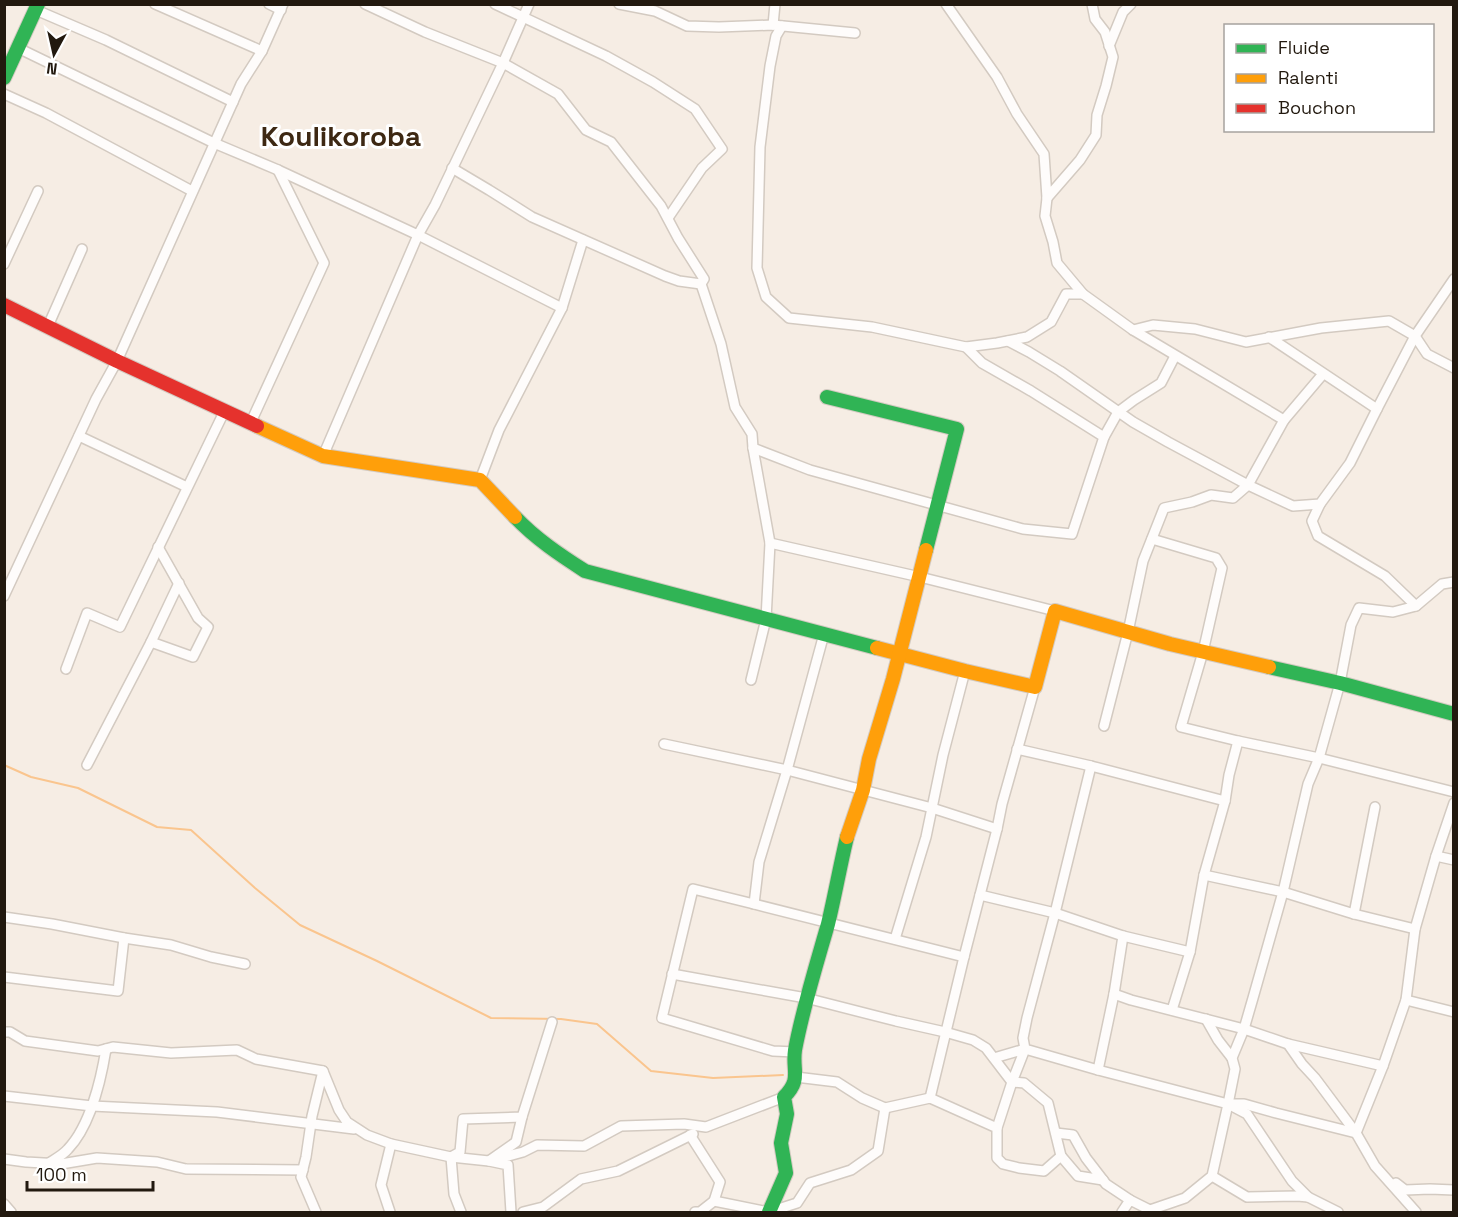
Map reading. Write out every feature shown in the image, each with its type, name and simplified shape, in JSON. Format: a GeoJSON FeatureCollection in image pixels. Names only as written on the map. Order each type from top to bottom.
{"type":"FeatureCollection","features":[{"type":"Feature","properties":{"kind":"street"},"geometry":{"type":"LineString","coordinates":[[155,4],[262,51]]}},
{"type":"Feature","properties":{"kind":"street"},"geometry":{"type":"LineString","coordinates":[[4,596],[96,399],[117,361],[241,84],[262,51],[282,7],[269,4]]}},
{"type":"Feature","properties":{"kind":"street"},"geometry":{"type":"LineString","coordinates":[[365,4],[425,32],[503,63],[558,94],[585,130],[611,142],[661,206],[704,279],[701,284],[721,344],[735,407],[752,434],[770,543],[766,619],[751,680]]}},
{"type":"Feature","properties":{"kind":"street"},"geometry":{"type":"LineString","coordinates":[[495,4],[606,56],[653,81],[695,109],[722,149],[702,168],[668,218]]}},
{"type":"Feature","properties":{"kind":"street"},"geometry":{"type":"LineString","coordinates":[[323,456],[418,235],[435,205],[529,4]]}},
{"type":"Feature","properties":{"kind":"street"},"geometry":{"type":"LineString","coordinates":[[619,4],[655,11],[687,26],[777,25],[855,33]]}},
{"type":"Feature","properties":{"kind":"street"},"geometry":{"type":"LineString","coordinates":[[775,4],[776,36],[760,147],[757,268],[766,297],[789,318],[872,327],[966,347],[1027,337],[1051,322],[1066,294],[1083,294]]}},
{"type":"Feature","properties":{"kind":"street"},"geometry":{"type":"LineString","coordinates":[[946,4],[997,77],[1017,114],[1044,154],[1047,198],[1045,216],[1057,263],[1083,294],[1133,330],[1284,420]]}},
{"type":"Feature","properties":{"kind":"street"},"geometry":{"type":"LineString","coordinates":[[1047,198],[1080,160],[1096,135],[1098,115],[1113,57],[1105,32],[1095,18],[1092,4]]}},
{"type":"Feature","properties":{"kind":"street"},"geometry":{"type":"LineString","coordinates":[[1109,46],[1123,12],[1131,4]]}},
{"type":"Feature","properties":{"kind":"street"},"geometry":{"type":"LineString","coordinates":[[4,78],[37,7],[233,102]]}},
{"type":"Feature","properties":{"kind":"street"},"geometry":{"type":"LineString","coordinates":[[18,48],[214,143],[418,235],[561,308]]}},
{"type":"Feature","properties":{"kind":"street"},"geometry":{"type":"LineString","coordinates":[[4,94],[46,113],[192,191]]}},
{"type":"Feature","properties":{"kind":"street"},"geometry":{"type":"LineString","coordinates":[[452,168],[532,217],[665,276],[679,281],[701,284]]}},
{"type":"Feature","properties":{"kind":"street"},"geometry":{"type":"LineString","coordinates":[[251,422],[324,263],[278,171]]}},
{"type":"Feature","properties":{"kind":"street"},"geometry":{"type":"LineString","coordinates":[[4,264],[38,191]]}},
{"type":"Feature","properties":{"kind":"street"},"geometry":{"type":"LineString","coordinates":[[480,480],[499,430],[561,308],[583,240]]}},
{"type":"Feature","properties":{"kind":"street"},"geometry":{"type":"LineString","coordinates":[[48,326],[82,249]]}},
{"type":"Feature","properties":{"kind":"street"},"geometry":{"type":"LineString","coordinates":[[1416,606],[1385,576],[1318,536],[1312,521],[1320,504],[1350,463],[1415,336],[1454,279]]}},
{"type":"Feature","properties":{"kind":"street"},"geometry":{"type":"LineString","coordinates":[[4,305],[117,361],[323,456],[480,480],[531,534],[585,571],[899,654],[1035,687]]}},
{"type":"Feature","properties":{"kind":"street"},"geometry":{"type":"LineString","coordinates":[[1133,330],[1153,325],[1195,329],[1246,342],[1321,328],[1389,321],[1415,336],[1427,354],[1454,368]]}},
{"type":"Feature","properties":{"kind":"street"},"geometry":{"type":"LineString","coordinates":[[1269,338],[1377,409]]}},
{"type":"Feature","properties":{"kind":"street"},"geometry":{"type":"LineString","coordinates":[[1008,341],[1060,371],[1118,412],[1248,485],[1293,506],[1320,504]]}},
{"type":"Feature","properties":{"kind":"street"},"geometry":{"type":"LineString","coordinates":[[966,347],[982,363],[1104,437]]}},
{"type":"Feature","properties":{"kind":"street"},"geometry":{"type":"LineString","coordinates":[[753,448],[810,470],[1023,529],[1072,534],[1104,437],[1118,412],[1161,382],[1175,356]]}},
{"type":"Feature","properties":{"kind":"street"},"geometry":{"type":"LineString","coordinates":[[1104,726],[1143,561],[1164,508],[1212,495],[1233,498],[1248,485],[1284,420],[1323,374]]}},
{"type":"Feature","properties":{"kind":"street"},"geometry":{"type":"LineString","coordinates":[[523,1212],[543,1207],[581,1179],[618,1171],[706,1127],[784,1097],[796,1077],[795,1052],[806,998],[828,922],[847,838],[863,790],[869,759],[893,679],[957,429],[827,397]]}},
{"type":"Feature","properties":{"kind":"street"},"geometry":{"type":"LineString","coordinates":[[66,669],[87,612],[120,627],[225,410]]}},
{"type":"Feature","properties":{"kind":"street"},"geometry":{"type":"LineString","coordinates":[[79,436],[187,487]]}},
{"type":"Feature","properties":{"kind":"street"},"geometry":{"type":"LineString","coordinates":[[1152,539],[1216,558],[1222,567],[1203,652],[1181,727],[1319,758],[1454,792]]}},
{"type":"Feature","properties":{"kind":"street"},"geometry":{"type":"LineString","coordinates":[[770,543],[920,577],[1203,652],[1340,683],[1454,714]]}},
{"type":"Feature","properties":{"kind":"street"},"geometry":{"type":"LineString","coordinates":[[152,642],[193,657],[208,627],[198,618],[158,547]]}},
{"type":"Feature","properties":{"kind":"street"},"geometry":{"type":"LineString","coordinates":[[1232,1058],[1244,1029],[1283,892],[1308,784],[1319,758],[1340,683],[1351,625],[1359,608],[1393,612],[1416,606],[1442,584],[1454,582]]}},
{"type":"Feature","properties":{"kind":"street"},"geometry":{"type":"LineString","coordinates":[[87,765],[152,642],[179,583]]}},
{"type":"Feature","properties":{"kind":"street"},"geometry":{"type":"LineString","coordinates":[[930,1098],[1002,804],[1055,611]]}},
{"type":"Feature","properties":{"kind":"street"},"geometry":{"type":"LineString","coordinates":[[754,904],[759,862],[824,634]]}},
{"type":"Feature","properties":{"kind":"street"},"geometry":{"type":"LineString","coordinates":[[895,939],[926,837],[965,671]]}},
{"type":"Feature","properties":{"kind":"street"},"geometry":{"type":"LineString","coordinates":[[1172,1010],[1190,952],[1204,875],[1225,801],[1228,775],[1238,741]]}},
{"type":"Feature","properties":{"kind":"street"},"geometry":{"type":"LineString","coordinates":[[664,744],[787,770],[932,808],[997,829]]}},
{"type":"Feature","properties":{"kind":"street"},"geometry":{"type":"LineString","coordinates":[[1017,749],[1225,801]]}},
{"type":"Feature","properties":{"kind":"street"},"geometry":{"type":"LineString","coordinates":[[1061,1156],[1044,1171],[1003,1164],[997,1158],[997,1128],[1025,1049],[1023,1038],[1027,1018],[1091,766]]}},
{"type":"Feature","properties":{"kind":"street"},"geometry":{"type":"LineString","coordinates":[[1356,1133],[1406,1000],[1415,929],[1454,803]]}},
{"type":"Feature","properties":{"kind":"street"},"geometry":{"type":"LineString","coordinates":[[1354,914],[1375,807]]}},
{"type":"Feature","properties":{"kind":"street"},"geometry":{"type":"LineString","coordinates":[[1436,856],[1454,860]]}},
{"type":"Feature","properties":{"kind":"street"},"geometry":{"type":"LineString","coordinates":[[1204,875],[1283,892],[1354,914],[1415,929]]}},
{"type":"Feature","properties":{"kind":"street"},"geometry":{"type":"LineString","coordinates":[[795,1052],[773,1051],[662,1018],[693,890],[964,957]]}},
{"type":"Feature","properties":{"kind":"street"},"geometry":{"type":"LineString","coordinates":[[980,895],[1055,914],[1123,936],[1190,952]]}},
{"type":"Feature","properties":{"kind":"street"},"geometry":{"type":"LineString","coordinates":[[4,917],[171,945],[245,964]]}},
{"type":"Feature","properties":{"kind":"street"},"geometry":{"type":"LineString","coordinates":[[1098,1070],[1123,936]]}},
{"type":"Feature","properties":{"kind":"street"},"geometry":{"type":"LineString","coordinates":[[4,977],[118,991],[124,938]]}},
{"type":"Feature","properties":{"kind":"street"},"geometry":{"type":"LineString","coordinates":[[672,974],[806,998],[973,1040],[986,1048],[1012,1082],[1024,1083],[1048,1103],[1061,1156],[1078,1176],[1103,1180]]}},
{"type":"Feature","properties":{"kind":"street"},"geometry":{"type":"LineString","coordinates":[[1114,994],[1244,1029],[1288,1044],[1383,1066]]}},
{"type":"Feature","properties":{"kind":"street"},"geometry":{"type":"LineString","coordinates":[[1406,1000],[1454,1011]]}},
{"type":"Feature","properties":{"kind":"street"},"geometry":{"type":"LineString","coordinates":[[1056,1133],[1073,1136],[1106,1184],[1130,1200],[1152,1211],[1185,1198],[1212,1176],[1235,1069],[1232,1058],[1206,1019]]}},
{"type":"Feature","properties":{"kind":"street"},"geometry":{"type":"LineString","coordinates":[[489,1161],[516,1142],[552,1022]]}},
{"type":"Feature","properties":{"kind":"street"},"geometry":{"type":"LineString","coordinates":[[4,1032],[10,1032],[25,1041],[98,1051],[113,1047],[171,1053],[237,1050],[256,1059],[323,1071]]}},
{"type":"Feature","properties":{"kind":"street"},"geometry":{"type":"LineString","coordinates":[[1288,1044],[1356,1133],[1375,1166],[1416,1212]]}},
{"type":"Feature","properties":{"kind":"street"},"geometry":{"type":"LineString","coordinates":[[49,1164],[67,1151],[77,1139],[92,1106],[102,1074],[106,1049]]}},
{"type":"Feature","properties":{"kind":"street"},"geometry":{"type":"LineString","coordinates":[[994,1058],[1025,1049],[1228,1104],[1247,1114],[1292,1181],[1308,1197],[1338,1212]]}},
{"type":"Feature","properties":{"kind":"street"},"geometry":{"type":"LineString","coordinates":[[315,1212],[301,1178],[323,1071]]}},
{"type":"Feature","properties":{"kind":"street"},"geometry":{"type":"LineString","coordinates":[[323,1071],[339,1110],[347,1122],[367,1135],[390,1144],[451,1157],[508,1165],[511,1212]]}},
{"type":"Feature","properties":{"kind":"street"},"geometry":{"type":"LineString","coordinates":[[796,1077],[837,1082],[862,1098],[885,1108],[930,1098],[997,1128]]}},
{"type":"Feature","properties":{"kind":"street"},"geometry":{"type":"LineString","coordinates":[[4,1096],[92,1106],[217,1112],[358,1130]]}},
{"type":"Feature","properties":{"kind":"street"},"geometry":{"type":"LineString","coordinates":[[770,1212],[786,1173],[781,1143],[787,1114],[784,1097]]}},
{"type":"Feature","properties":{"kind":"street"},"geometry":{"type":"LineString","coordinates":[[1228,1104],[1244,1104],[1356,1133]]}},
{"type":"Feature","properties":{"kind":"street"},"geometry":{"type":"LineString","coordinates":[[714,1202],[770,1212],[797,1203],[810,1183],[851,1170],[878,1151],[885,1108]]}},
{"type":"Feature","properties":{"kind":"street"},"geometry":{"type":"LineString","coordinates":[[451,1157],[460,1152],[463,1119],[522,1117]]}},
{"type":"Feature","properties":{"kind":"street"},"geometry":{"type":"LineString","coordinates":[[489,1161],[523,1152],[537,1145],[584,1146],[621,1126],[684,1124],[706,1127]]}},
{"type":"Feature","properties":{"kind":"street"},"geometry":{"type":"LineString","coordinates":[[690,1135],[720,1182],[714,1202],[700,1212],[695,1212]]}},
{"type":"Feature","properties":{"kind":"street"},"geometry":{"type":"LineString","coordinates":[[390,1144],[381,1185],[390,1212]]}},
{"type":"Feature","properties":{"kind":"street"},"geometry":{"type":"LineString","coordinates":[[451,1157],[454,1194],[461,1212]]}},
{"type":"Feature","properties":{"kind":"street"},"geometry":{"type":"LineString","coordinates":[[4,1159],[61,1164],[97,1158],[157,1162],[186,1169],[303,1170]]}},
{"type":"Feature","properties":{"kind":"street"},"geometry":{"type":"LineString","coordinates":[[1375,1166],[1405,1190],[1430,1188],[1454,1190]]}},
{"type":"Feature","properties":{"kind":"street"},"geometry":{"type":"LineString","coordinates":[[1212,1176],[1246,1197],[1308,1197]]}},
{"type":"Feature","properties":{"kind":"street"},"geometry":{"type":"LineString","coordinates":[[1122,1212],[1130,1200]]}},
{"type":"Feature","properties":{"kind":"street"},"geometry":{"type":"LineString","coordinates":[[4,1204],[11,1212]]}},
{"type":"Feature","properties":{"kind":"waterway"},"geometry":{"type":"LineString","coordinates":[[4,765],[31,777],[78,788],[157,827],[191,830],[300,925],[491,1018],[561,1019],[597,1024],[651,1071],[713,1078],[783,1075]]}},
{"type":"Feature","properties":{"kind":"traffic: fast"},"geometry":{"type":"LineString","coordinates":[[4,78],[38,4]]}},
{"type":"Feature","properties":{"kind":"traffic: fast"},"geometry":{"type":"LineString","coordinates":[[827,397],[957,429],[926,550]]}},
{"type":"Feature","properties":{"kind":"traffic: fast"},"geometry":{"type":"LineString","coordinates":[[515,517],[540,540],[585,571],[877,648]]}},
{"type":"Feature","properties":{"kind":"traffic: fast"},"geometry":{"type":"LineString","coordinates":[[1269,667],[1340,683],[1454,714]]}},
{"type":"Feature","properties":{"kind":"traffic: fast"},"geometry":{"type":"LineString","coordinates":[[769,1212],[786,1173],[781,1143],[787,1114],[784,1097],[795,1080],[794,1057],[798,1034],[828,924],[847,837]]}},
{"type":"Feature","properties":{"kind":"traffic: slow"},"geometry":{"type":"LineString","coordinates":[[257,426],[323,456],[480,480],[515,517]]}},
{"type":"Feature","properties":{"kind":"traffic: slow"},"geometry":{"type":"LineString","coordinates":[[847,837],[863,790],[869,759],[893,679],[926,550]]}},
{"type":"Feature","properties":{"kind":"traffic: slow"},"geometry":{"type":"LineString","coordinates":[[877,648],[1035,687],[1055,611],[1170,644],[1269,667]]}},
{"type":"Feature","properties":{"kind":"traffic: jam"},"geometry":{"type":"LineString","coordinates":[[4,305],[257,426]]}},
{"type":"Feature","properties":{"kind":"district","name":"Koulikoroba"},"geometry":{"type":"Point","coordinates":[341,136]}}]}
